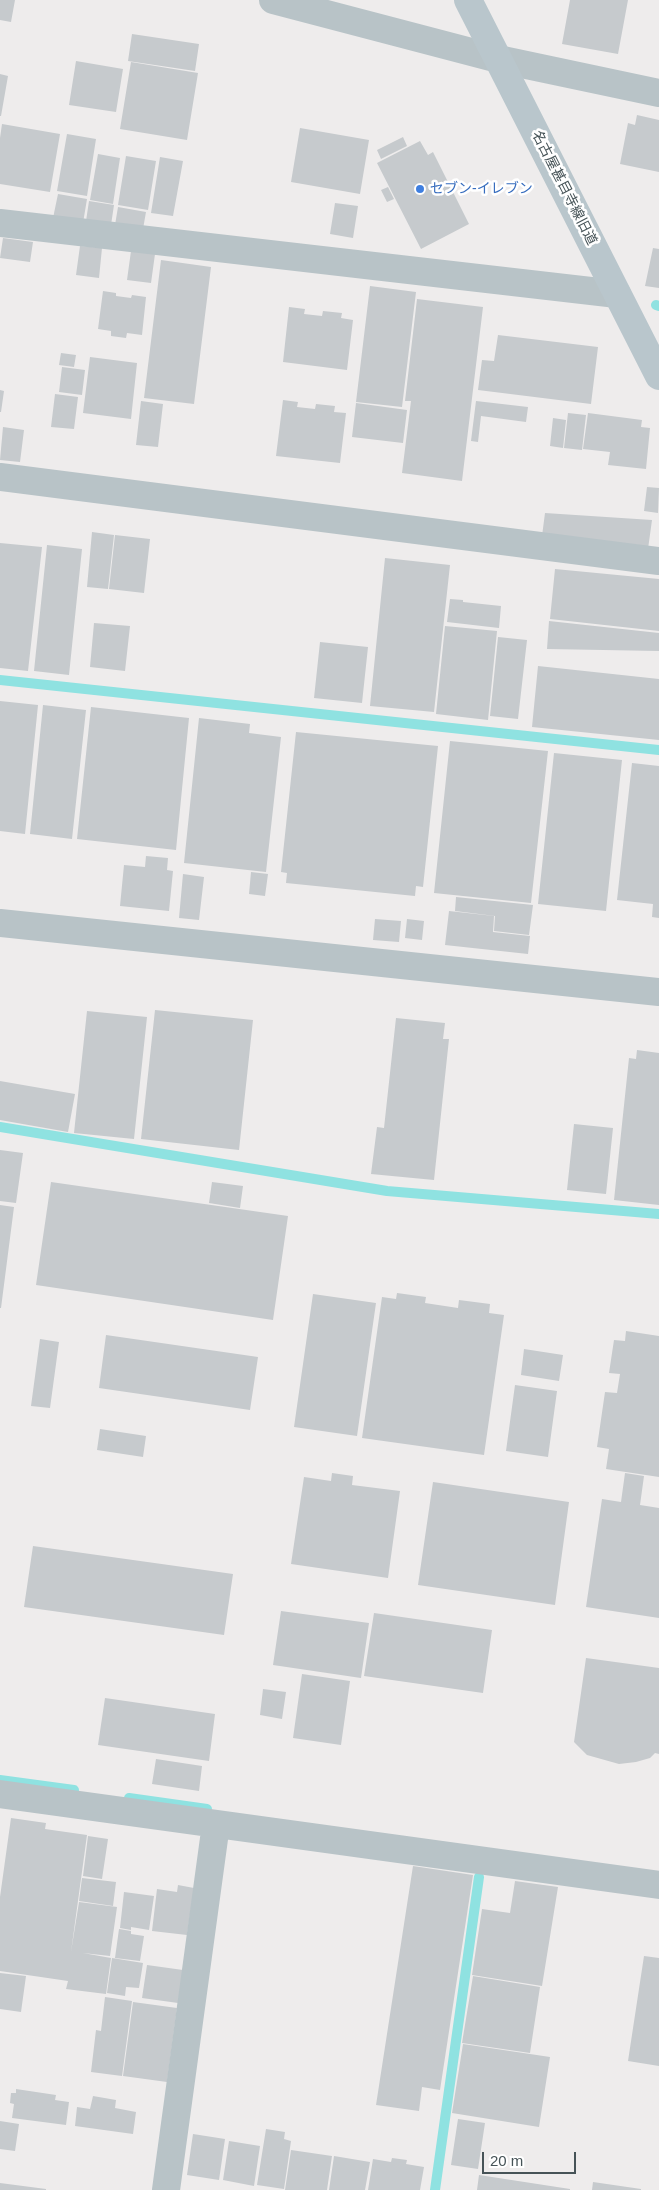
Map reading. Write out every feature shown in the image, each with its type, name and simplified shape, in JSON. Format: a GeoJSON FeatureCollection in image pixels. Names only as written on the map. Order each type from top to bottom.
{"type":"FeatureCollection","features":[{"type":"Feature","properties":{"kind":"street"},"geometry":{"type":"LineString","coordinates":[[274,0],[498,59],[659,93]]}},
{"type":"Feature","properties":{"kind":"street","name":"名古屋甚目寺線旧道"},"geometry":{"type":"LineString","coordinates":[[468,0],[659,376]]}},
{"type":"Feature","properties":{"kind":"street"},"geometry":{"type":"LineString","coordinates":[[0,223],[617,294]]}},
{"type":"Feature","properties":{"kind":"street"},"geometry":{"type":"LineString","coordinates":[[0,477],[659,561]]}},
{"type":"Feature","properties":{"kind":"street"},"geometry":{"type":"LineString","coordinates":[[0,923],[659,992]]}},
{"type":"Feature","properties":{"kind":"street"},"geometry":{"type":"LineString","coordinates":[[0,1794],[659,1885]]}},
{"type":"Feature","properties":{"kind":"street"},"geometry":{"type":"LineString","coordinates":[[166,2190],[216,1824]]}},
{"type":"Feature","properties":{"kind":"building"},"geometry":{"type":"Polygon","coordinates":[[[0,0],[15,0],[11,22],[0,20],[0,0]]]}},
{"type":"Feature","properties":{"kind":"building"},"geometry":{"type":"Polygon","coordinates":[[[570,0],[628,0],[618,54],[562,44],[570,0]]]}},
{"type":"Feature","properties":{"kind":"building"},"geometry":{"type":"Polygon","coordinates":[[[132,34],[199,44],[195,71],[128,61],[132,34]]]}},
{"type":"Feature","properties":{"kind":"building"},"geometry":{"type":"Polygon","coordinates":[[[76,61],[123,69],[116,112],[69,105],[76,61]]]}},
{"type":"Feature","properties":{"kind":"building"},"geometry":{"type":"Polygon","coordinates":[[[131,62],[198,73],[187,140],[120,129],[131,62]]]}},
{"type":"Feature","properties":{"kind":"building"},"geometry":{"type":"Polygon","coordinates":[[[0,74],[8,76],[1,116],[0,116],[0,74]]]}},
{"type":"Feature","properties":{"kind":"building"},"geometry":{"type":"Polygon","coordinates":[[[637,115],[659,120],[659,172],[620,164],[628,123],[635,125],[637,115]]]}},
{"type":"Feature","properties":{"kind":"building"},"geometry":{"type":"Polygon","coordinates":[[[2,124],[60,134],[50,192],[0,184],[0,138],[2,124]]]}},
{"type":"Feature","properties":{"kind":"building"},"geometry":{"type":"Polygon","coordinates":[[[300,128],[369,140],[360,194],[291,182],[300,128]]]}},
{"type":"Feature","properties":{"kind":"building"},"geometry":{"type":"Polygon","coordinates":[[[67,134],[96,139],[87,196],[57,191],[67,134]]]}},
{"type":"Feature","properties":{"kind":"building"},"geometry":{"type":"Polygon","coordinates":[[[403,137],[407,146],[381,159],[377,150],[403,137]]]}},
{"type":"Feature","properties":{"kind":"building"},"geometry":{"type":"Polygon","coordinates":[[[420,141],[428,155],[433,152],[469,224],[421,249],[377,163],[420,141]]]}},
{"type":"Feature","properties":{"kind":"building"},"geometry":{"type":"Polygon","coordinates":[[[98,154],[120,158],[113,204],[90,200],[98,154]]]}},
{"type":"Feature","properties":{"kind":"building"},"geometry":{"type":"Polygon","coordinates":[[[126,156],[156,161],[148,210],[118,205],[126,156]]]}},
{"type":"Feature","properties":{"kind":"building"},"geometry":{"type":"Polygon","coordinates":[[[160,157],[183,161],[173,216],[151,213],[160,157]]]}},
{"type":"Feature","properties":{"kind":"building"},"geometry":{"type":"Polygon","coordinates":[[[388,187],[394,199],[387,202],[381,190],[388,187]]]}},
{"type":"Feature","properties":{"kind":"building"},"geometry":{"type":"Polygon","coordinates":[[[58,194],[87,199],[83,223],[53,218],[58,194]]]}},
{"type":"Feature","properties":{"kind":"building"},"geometry":{"type":"Polygon","coordinates":[[[89,201],[114,205],[111,225],[86,221],[89,201]]]}},
{"type":"Feature","properties":{"kind":"building"},"geometry":{"type":"Polygon","coordinates":[[[335,203],[358,206],[353,238],[330,234],[335,203]]]}},
{"type":"Feature","properties":{"kind":"building"},"geometry":{"type":"Polygon","coordinates":[[[118,207],[146,212],[143,229],[115,225],[118,207]]]}},
{"type":"Feature","properties":{"kind":"building"},"geometry":{"type":"Polygon","coordinates":[[[3,238],[33,242],[30,262],[0,258],[3,238]]]}},
{"type":"Feature","properties":{"kind":"building"},"geometry":{"type":"Polygon","coordinates":[[[80,246],[102,248],[99,278],[76,275],[80,246]]]}},
{"type":"Feature","properties":{"kind":"building"},"geometry":{"type":"Polygon","coordinates":[[[653,248],[659,249],[659,288],[645,286],[653,248]]]}},
{"type":"Feature","properties":{"kind":"building"},"geometry":{"type":"Polygon","coordinates":[[[131,251],[155,254],[151,283],[127,280],[131,251]]]}},
{"type":"Feature","properties":{"kind":"building"},"geometry":{"type":"Polygon","coordinates":[[[161,260],[211,267],[194,404],[144,398],[161,260]]]}},
{"type":"Feature","properties":{"kind":"building"},"geometry":{"type":"Polygon","coordinates":[[[370,286],[416,292],[402,407],[356,402],[370,286]]]}},
{"type":"Feature","properties":{"kind":"building"},"geometry":{"type":"Polygon","coordinates":[[[103,291],[116,293],[116,296],[131,298],[132,295],[146,297],[142,335],[127,333],[126,338],[111,336],[111,331],[98,329],[103,291]]]}},
{"type":"Feature","properties":{"kind":"building"},"geometry":{"type":"Polygon","coordinates":[[[417,299],[483,307],[462,481],[402,473],[411,401],[405,401],[417,299]]]}},
{"type":"Feature","properties":{"kind":"building"},"geometry":{"type":"Polygon","coordinates":[[[289,307],[305,309],[304,314],[322,316],[323,311],[342,313],[341,318],[353,320],[347,370],[283,362],[289,307]]]}},
{"type":"Feature","properties":{"kind":"building"},"geometry":{"type":"Polygon","coordinates":[[[498,335],[598,347],[591,404],[478,390],[482,360],[494,361],[498,335]]]}},
{"type":"Feature","properties":{"kind":"building"},"geometry":{"type":"Polygon","coordinates":[[[61,353],[76,355],[74,367],[59,365],[61,353]]]}},
{"type":"Feature","properties":{"kind":"building"},"geometry":{"type":"Polygon","coordinates":[[[90,357],[137,363],[131,419],[83,413],[90,357]]]}},
{"type":"Feature","properties":{"kind":"building"},"geometry":{"type":"Polygon","coordinates":[[[62,367],[85,370],[82,395],[59,392],[62,367]]]}},
{"type":"Feature","properties":{"kind":"building"},"geometry":{"type":"Polygon","coordinates":[[[0,390],[4,391],[1,412],[0,412],[0,390]]]}},
{"type":"Feature","properties":{"kind":"building"},"geometry":{"type":"Polygon","coordinates":[[[55,394],[78,397],[74,429],[51,427],[55,394]]]}},
{"type":"Feature","properties":{"kind":"building"},"geometry":{"type":"Polygon","coordinates":[[[283,400],[298,402],[297,407],[315,409],[316,404],[335,406],[334,412],[346,413],[340,463],[276,456],[283,400]]]}},
{"type":"Feature","properties":{"kind":"building"},"geometry":{"type":"Polygon","coordinates":[[[141,401],[163,404],[158,447],[136,445],[141,401]]]}},
{"type":"Feature","properties":{"kind":"building"},"geometry":{"type":"Polygon","coordinates":[[[476,401],[528,407],[526,422],[481,416],[478,442],[471,441],[476,401]]]}},
{"type":"Feature","properties":{"kind":"building"},"geometry":{"type":"Polygon","coordinates":[[[356,403],[407,410],[403,443],[352,437],[356,403]]]}},
{"type":"Feature","properties":{"kind":"building"},"geometry":{"type":"Polygon","coordinates":[[[568,413],[586,415],[582,450],[564,448],[568,413]]]}},
{"type":"Feature","properties":{"kind":"building"},"geometry":{"type":"Polygon","coordinates":[[[588,413],[642,420],[641,427],[650,428],[646,469],[608,465],[610,452],[583,449],[588,413]]]}},
{"type":"Feature","properties":{"kind":"building"},"geometry":{"type":"Polygon","coordinates":[[[553,418],[566,420],[563,448],[550,446],[553,418]]]}},
{"type":"Feature","properties":{"kind":"building"},"geometry":{"type":"Polygon","coordinates":[[[3,427],[24,430],[20,462],[0,460],[3,427]]]}},
{"type":"Feature","properties":{"kind":"building"},"geometry":{"type":"Polygon","coordinates":[[[647,487],[659,488],[658,513],[644,511],[647,487]]]}},
{"type":"Feature","properties":{"kind":"building"},"geometry":{"type":"Polygon","coordinates":[[[545,513],[652,520],[648,549],[542,536],[545,513]]]}},
{"type":"Feature","properties":{"kind":"building"},"geometry":{"type":"Polygon","coordinates":[[[92,532],[114,535],[108,589],[87,587],[92,532]]]}},
{"type":"Feature","properties":{"kind":"building"},"geometry":{"type":"Polygon","coordinates":[[[115,535],[150,539],[144,593],[109,589],[115,535]]]}},
{"type":"Feature","properties":{"kind":"building"},"geometry":{"type":"Polygon","coordinates":[[[0,543],[42,547],[28,671],[0,668],[0,543]]]}},
{"type":"Feature","properties":{"kind":"building"},"geometry":{"type":"Polygon","coordinates":[[[47,545],[82,549],[69,675],[34,671],[47,545]]]}},
{"type":"Feature","properties":{"kind":"building"},"geometry":{"type":"Polygon","coordinates":[[[385,558],[450,565],[434,712],[370,706],[385,558]]]}},
{"type":"Feature","properties":{"kind":"building"},"geometry":{"type":"Polygon","coordinates":[[[555,569],[659,579],[659,631],[550,619],[555,569]]]}},
{"type":"Feature","properties":{"kind":"building"},"geometry":{"type":"Polygon","coordinates":[[[450,599],[501,606],[499,628],[447,622],[450,599]]]}},
{"type":"Feature","properties":{"kind":"building"},"geometry":{"type":"Polygon","coordinates":[[[549,621],[659,633],[659,651],[547,649],[549,621]]]}},
{"type":"Feature","properties":{"kind":"building"},"geometry":{"type":"Polygon","coordinates":[[[94,623],[130,626],[125,671],[90,667],[94,623]]]}},
{"type":"Feature","properties":{"kind":"building"},"geometry":{"type":"Polygon","coordinates":[[[445,626],[497,631],[488,720],[436,714],[445,626]]]}},
{"type":"Feature","properties":{"kind":"building"},"geometry":{"type":"Polygon","coordinates":[[[498,637],[527,640],[518,719],[490,716],[498,637]]]}},
{"type":"Feature","properties":{"kind":"building"},"geometry":{"type":"Polygon","coordinates":[[[320,642],[368,647],[362,703],[314,698],[320,642]]]}},
{"type":"Feature","properties":{"kind":"building"},"geometry":{"type":"Polygon","coordinates":[[[538,666],[659,679],[659,740],[532,727],[538,666]]]}},
{"type":"Feature","properties":{"kind":"building"},"geometry":{"type":"Polygon","coordinates":[[[0,701],[38,705],[25,834],[0,831],[0,701]]]}},
{"type":"Feature","properties":{"kind":"building"},"geometry":{"type":"Polygon","coordinates":[[[43,705],[86,710],[72,839],[30,834],[43,705]]]}},
{"type":"Feature","properties":{"kind":"building"},"geometry":{"type":"Polygon","coordinates":[[[91,707],[189,718],[176,850],[77,839],[91,707]]]}},
{"type":"Feature","properties":{"kind":"building"},"geometry":{"type":"Polygon","coordinates":[[[199,718],[250,724],[249,733],[281,737],[266,872],[184,863],[199,718]]]}},
{"type":"Feature","properties":{"kind":"building"},"geometry":{"type":"Polygon","coordinates":[[[296,732],[438,746],[423,887],[416,886],[415,896],[286,883],[287,873],[281,872],[296,732]]]}},
{"type":"Feature","properties":{"kind":"building"},"geometry":{"type":"Polygon","coordinates":[[[450,741],[548,751],[531,903],[434,893],[450,741]]]}},
{"type":"Feature","properties":{"kind":"building"},"geometry":{"type":"Polygon","coordinates":[[[554,753],[622,760],[606,911],[538,904],[554,753]]]}},
{"type":"Feature","properties":{"kind":"building"},"geometry":{"type":"Polygon","coordinates":[[[632,763],[659,766],[659,918],[652,917],[653,904],[617,900],[632,763]]]}},
{"type":"Feature","properties":{"kind":"building"},"geometry":{"type":"Polygon","coordinates":[[[146,856],[168,858],[167,870],[173,871],[169,911],[120,906],[124,865],[145,867],[146,856]]]}},
{"type":"Feature","properties":{"kind":"building"},"geometry":{"type":"Polygon","coordinates":[[[251,872],[268,874],[265,896],[249,894],[251,872]]]}},
{"type":"Feature","properties":{"kind":"building"},"geometry":{"type":"Polygon","coordinates":[[[183,874],[204,877],[199,920],[179,918],[183,874]]]}},
{"type":"Feature","properties":{"kind":"building"},"geometry":{"type":"Polygon","coordinates":[[[456,897],[533,905],[529,935],[494,931],[495,916],[455,911],[456,897]]]}},
{"type":"Feature","properties":{"kind":"building"},"geometry":{"type":"Polygon","coordinates":[[[449,911],[494,916],[493,932],[530,936],[528,954],[445,945],[449,911]]]}},
{"type":"Feature","properties":{"kind":"building"},"geometry":{"type":"Polygon","coordinates":[[[375,919],[401,921],[399,942],[373,940],[375,919]]]}},
{"type":"Feature","properties":{"kind":"building"},"geometry":{"type":"Polygon","coordinates":[[[407,919],[424,921],[422,940],[405,938],[407,919]]]}},
{"type":"Feature","properties":{"kind":"building"},"geometry":{"type":"Polygon","coordinates":[[[155,1010],[253,1020],[239,1150],[141,1139],[155,1010]]]}},
{"type":"Feature","properties":{"kind":"building"},"geometry":{"type":"Polygon","coordinates":[[[87,1011],[147,1017],[134,1139],[74,1133],[87,1011]]]}},
{"type":"Feature","properties":{"kind":"building"},"geometry":{"type":"Polygon","coordinates":[[[396,1018],[445,1023],[443,1039],[449,1039],[434,1180],[371,1174],[377,1127],[384,1128],[396,1018]]]}},
{"type":"Feature","properties":{"kind":"building"},"geometry":{"type":"Polygon","coordinates":[[[637,1050],[659,1053],[659,1205],[614,1200],[629,1058],[636,1059],[637,1050]]]}},
{"type":"Feature","properties":{"kind":"building"},"geometry":{"type":"Polygon","coordinates":[[[0,1081],[75,1094],[68,1132],[0,1120],[0,1081]]]}},
{"type":"Feature","properties":{"kind":"building"},"geometry":{"type":"Polygon","coordinates":[[[574,1124],[613,1128],[606,1194],[567,1190],[574,1124]]]}},
{"type":"Feature","properties":{"kind":"building"},"geometry":{"type":"Polygon","coordinates":[[[0,1150],[23,1153],[16,1203],[0,1201],[0,1150]]]}},
{"type":"Feature","properties":{"kind":"building"},"geometry":{"type":"Polygon","coordinates":[[[51,1182],[288,1216],[273,1320],[36,1285],[51,1182]]]}},
{"type":"Feature","properties":{"kind":"building"},"geometry":{"type":"Polygon","coordinates":[[[212,1182],[243,1186],[240,1208],[209,1203],[212,1182]]]}},
{"type":"Feature","properties":{"kind":"building"},"geometry":{"type":"Polygon","coordinates":[[[0,1205],[14,1207],[1,1308],[0,1308],[0,1205]]]}},
{"type":"Feature","properties":{"kind":"building"},"geometry":{"type":"Polygon","coordinates":[[[397,1293],[426,1297],[425,1303],[458,1308],[459,1300],[490,1304],[489,1313],[504,1315],[484,1455],[362,1438],[382,1297],[396,1299],[397,1293]]]}},
{"type":"Feature","properties":{"kind":"building"},"geometry":{"type":"Polygon","coordinates":[[[313,1294],[376,1303],[357,1436],[294,1427],[313,1294]]]}},
{"type":"Feature","properties":{"kind":"building"},"geometry":{"type":"Polygon","coordinates":[[[626,1331],[659,1336],[659,1477],[606,1469],[609,1449],[597,1447],[605,1392],[617,1393],[620,1374],[609,1373],[614,1340],[625,1341],[626,1331]]]}},
{"type":"Feature","properties":{"kind":"building"},"geometry":{"type":"Polygon","coordinates":[[[106,1335],[258,1357],[250,1410],[99,1388],[106,1335]]]}},
{"type":"Feature","properties":{"kind":"building"},"geometry":{"type":"Polygon","coordinates":[[[40,1339],[59,1342],[50,1408],[31,1406],[40,1339]]]}},
{"type":"Feature","properties":{"kind":"building"},"geometry":{"type":"Polygon","coordinates":[[[524,1349],[563,1355],[559,1381],[521,1375],[524,1349]]]}},
{"type":"Feature","properties":{"kind":"building"},"geometry":{"type":"Polygon","coordinates":[[[515,1385],[557,1391],[548,1457],[506,1451],[515,1385]]]}},
{"type":"Feature","properties":{"kind":"building"},"geometry":{"type":"Polygon","coordinates":[[[100,1429],[146,1436],[143,1457],[97,1450],[100,1429]]]}},
{"type":"Feature","properties":{"kind":"building"},"geometry":{"type":"Polygon","coordinates":[[[332,1473],[353,1476],[352,1485],[400,1491],[388,1578],[291,1564],[304,1477],[331,1481],[332,1473]]]}},
{"type":"Feature","properties":{"kind":"building"},"geometry":{"type":"Polygon","coordinates":[[[625,1473],[644,1476],[640,1505],[659,1508],[659,1618],[586,1607],[602,1499],[621,1502],[625,1473]]]}},
{"type":"Feature","properties":{"kind":"building"},"geometry":{"type":"Polygon","coordinates":[[[433,1482],[569,1502],[555,1605],[418,1585],[433,1482]]]}},
{"type":"Feature","properties":{"kind":"building"},"geometry":{"type":"Polygon","coordinates":[[[33,1546],[233,1574],[224,1635],[24,1607],[33,1546]]]}},
{"type":"Feature","properties":{"kind":"building"},"geometry":{"type":"Polygon","coordinates":[[[281,1611],[369,1623],[361,1678],[273,1665],[281,1611]]]}},
{"type":"Feature","properties":{"kind":"building"},"geometry":{"type":"Polygon","coordinates":[[[374,1613],[492,1630],[483,1693],[364,1676],[374,1613]]]}},
{"type":"Feature","properties":{"kind":"building"},"geometry":{"type":"Polygon","coordinates":[[[586,1658],[659,1668],[659,1754],[655,1753],[650,1758],[636,1762],[619,1764],[587,1755],[574,1742],[586,1658]]]}},
{"type":"Feature","properties":{"kind":"building"},"geometry":{"type":"Polygon","coordinates":[[[302,1674],[350,1681],[341,1745],[293,1738],[302,1674]]]}},
{"type":"Feature","properties":{"kind":"building"},"geometry":{"type":"Polygon","coordinates":[[[263,1689],[286,1692],[282,1719],[260,1715],[263,1689]]]}},
{"type":"Feature","properties":{"kind":"building"},"geometry":{"type":"Polygon","coordinates":[[[105,1698],[215,1714],[209,1761],[98,1745],[105,1698]]]}},
{"type":"Feature","properties":{"kind":"building"},"geometry":{"type":"Polygon","coordinates":[[[156,1759],[202,1766],[199,1791],[152,1784],[156,1759]]]}},
{"type":"Feature","properties":{"kind":"building"},"geometry":{"type":"Polygon","coordinates":[[[11,1818],[46,1823],[45,1829],[87,1835],[71,1952],[79,1902],[117,1907],[110,1956],[83,1953],[111,1958],[106,1994],[66,1989],[68,1981],[0,1971],[0,1897],[11,1818]]]}},
{"type":"Feature","properties":{"kind":"building"},"geometry":{"type":"Polygon","coordinates":[[[88,1836],[108,1839],[102,1879],[83,1876],[88,1836]]]}},
{"type":"Feature","properties":{"kind":"building"},"geometry":{"type":"Polygon","coordinates":[[[413,1866],[473,1875],[440,2090],[422,2087],[419,2111],[376,2105],[413,1866]]]}},
{"type":"Feature","properties":{"kind":"building"},"geometry":{"type":"Polygon","coordinates":[[[82,1878],[116,1882],[113,1906],[79,1901],[82,1878]]]}},
{"type":"Feature","properties":{"kind":"building"},"geometry":{"type":"Polygon","coordinates":[[[515,1881],[558,1887],[542,1986],[472,1975],[482,1909],[510,1913],[515,1881]]]}},
{"type":"Feature","properties":{"kind":"building"},"geometry":{"type":"Polygon","coordinates":[[[178,1885],[194,1888],[187,1935],[152,1931],[157,1889],[177,1892],[178,1885]]]}},
{"type":"Feature","properties":{"kind":"building"},"geometry":{"type":"Polygon","coordinates":[[[124,1892],[154,1896],[149,1930],[131,1927],[131,1930],[120,1928],[124,1892]]]}},
{"type":"Feature","properties":{"kind":"building"},"geometry":{"type":"Polygon","coordinates":[[[119,1929],[131,1931],[131,1934],[144,1936],[140,1961],[115,1958],[119,1929]]]}},
{"type":"Feature","properties":{"kind":"building"},"geometry":{"type":"Polygon","coordinates":[[[644,1956],[659,1958],[659,2066],[628,2061],[644,1956]]]}},
{"type":"Feature","properties":{"kind":"building"},"geometry":{"type":"Polygon","coordinates":[[[112,1958],[143,1963],[139,1988],[126,1987],[125,1996],[107,1993],[112,1958]]]}},
{"type":"Feature","properties":{"kind":"building"},"geometry":{"type":"Polygon","coordinates":[[[147,1965],[183,1970],[178,2003],[142,1998],[147,1965]]]}},
{"type":"Feature","properties":{"kind":"building"},"geometry":{"type":"Polygon","coordinates":[[[0,1973],[26,1976],[21,2012],[0,2009],[0,1973]]]}},
{"type":"Feature","properties":{"kind":"building"},"geometry":{"type":"Polygon","coordinates":[[[473,1976],[540,1987],[530,2053],[462,2043],[473,1976]]]}},
{"type":"Feature","properties":{"kind":"building"},"geometry":{"type":"Polygon","coordinates":[[[105,1997],[132,2001],[122,2076],[91,2072],[96,2030],[101,2031],[105,1997]]]}},
{"type":"Feature","properties":{"kind":"building"},"geometry":{"type":"Polygon","coordinates":[[[133,2002],[177,2008],[167,2082],[123,2076],[133,2002]]]}},
{"type":"Feature","properties":{"kind":"building"},"geometry":{"type":"Polygon","coordinates":[[[463,2044],[550,2057],[539,2127],[452,2113],[463,2044]]]}},
{"type":"Feature","properties":{"kind":"building"},"geometry":{"type":"Polygon","coordinates":[[[16,2089],[56,2095],[55,2100],[69,2102],[66,2125],[12,2118],[14,2104],[10,2103],[11,2093],[16,2093],[16,2089]]]}},
{"type":"Feature","properties":{"kind":"building"},"geometry":{"type":"Polygon","coordinates":[[[93,2096],[116,2100],[115,2108],[136,2112],[133,2134],[75,2126],[77,2107],[90,2109],[93,2096]]]}},
{"type":"Feature","properties":{"kind":"building"},"geometry":{"type":"Polygon","coordinates":[[[458,2119],[485,2123],[478,2169],[451,2165],[458,2119]]]}},
{"type":"Feature","properties":{"kind":"building"},"geometry":{"type":"Polygon","coordinates":[[[0,2121],[19,2124],[15,2151],[0,2149],[0,2121]]]}},
{"type":"Feature","properties":{"kind":"building"},"geometry":{"type":"Polygon","coordinates":[[[266,2129],[285,2132],[284,2139],[291,2141],[284,2189],[257,2185],[266,2129]]]}},
{"type":"Feature","properties":{"kind":"building"},"geometry":{"type":"Polygon","coordinates":[[[193,2134],[225,2139],[219,2180],[187,2175],[193,2134]]]}},
{"type":"Feature","properties":{"kind":"building"},"geometry":{"type":"Polygon","coordinates":[[[229,2141],[260,2146],[254,2186],[223,2180],[229,2141]]]}},
{"type":"Feature","properties":{"kind":"building"},"geometry":{"type":"Polygon","coordinates":[[[291,2150],[332,2156],[327,2190],[285,2190],[291,2150]]]}},
{"type":"Feature","properties":{"kind":"building"},"geometry":{"type":"Polygon","coordinates":[[[334,2156],[370,2162],[365,2190],[329,2190],[334,2156]]]}},
{"type":"Feature","properties":{"kind":"building"},"geometry":{"type":"Polygon","coordinates":[[[392,2158],[407,2160],[406,2164],[424,2167],[420,2190],[368,2190],[373,2159],[391,2162],[392,2158]]]}},
{"type":"Feature","properties":{"kind":"building"},"geometry":{"type":"Polygon","coordinates":[[[479,2175],[570,2189],[570,2190],[477,2190],[479,2175]]]}},
{"type":"Feature","properties":{"kind":"building"},"geometry":{"type":"Polygon","coordinates":[[[593,2182],[641,2189],[641,2190],[592,2190],[593,2182]]]}},
{"type":"Feature","properties":{"kind":"building"},"geometry":{"type":"Polygon","coordinates":[[[0,2183],[46,2189],[46,2190],[0,2190],[0,2183]]]}},
{"type":"Feature","properties":{"kind":"waterway"},"geometry":{"type":"LineString","coordinates":[[0,680],[659,750]]}},
{"type":"Feature","properties":{"kind":"waterway"},"geometry":{"type":"LineString","coordinates":[[0,1127],[387,1191],[659,1214]]}},
{"type":"Feature","properties":{"kind":"waterway"},"geometry":{"type":"LineString","coordinates":[[0,1780],[74,1790]]}},
{"type":"Feature","properties":{"kind":"waterway"},"geometry":{"type":"LineString","coordinates":[[129,1798],[207,1809]]}},
{"type":"Feature","properties":{"kind":"waterway"},"geometry":{"type":"LineString","coordinates":[[435,2190],[479,1877]]}},
{"type":"Feature","properties":{"kind":"place","name":"セブン-イレブン"},"geometry":{"type":"Point","coordinates":[420,189]}}]}
